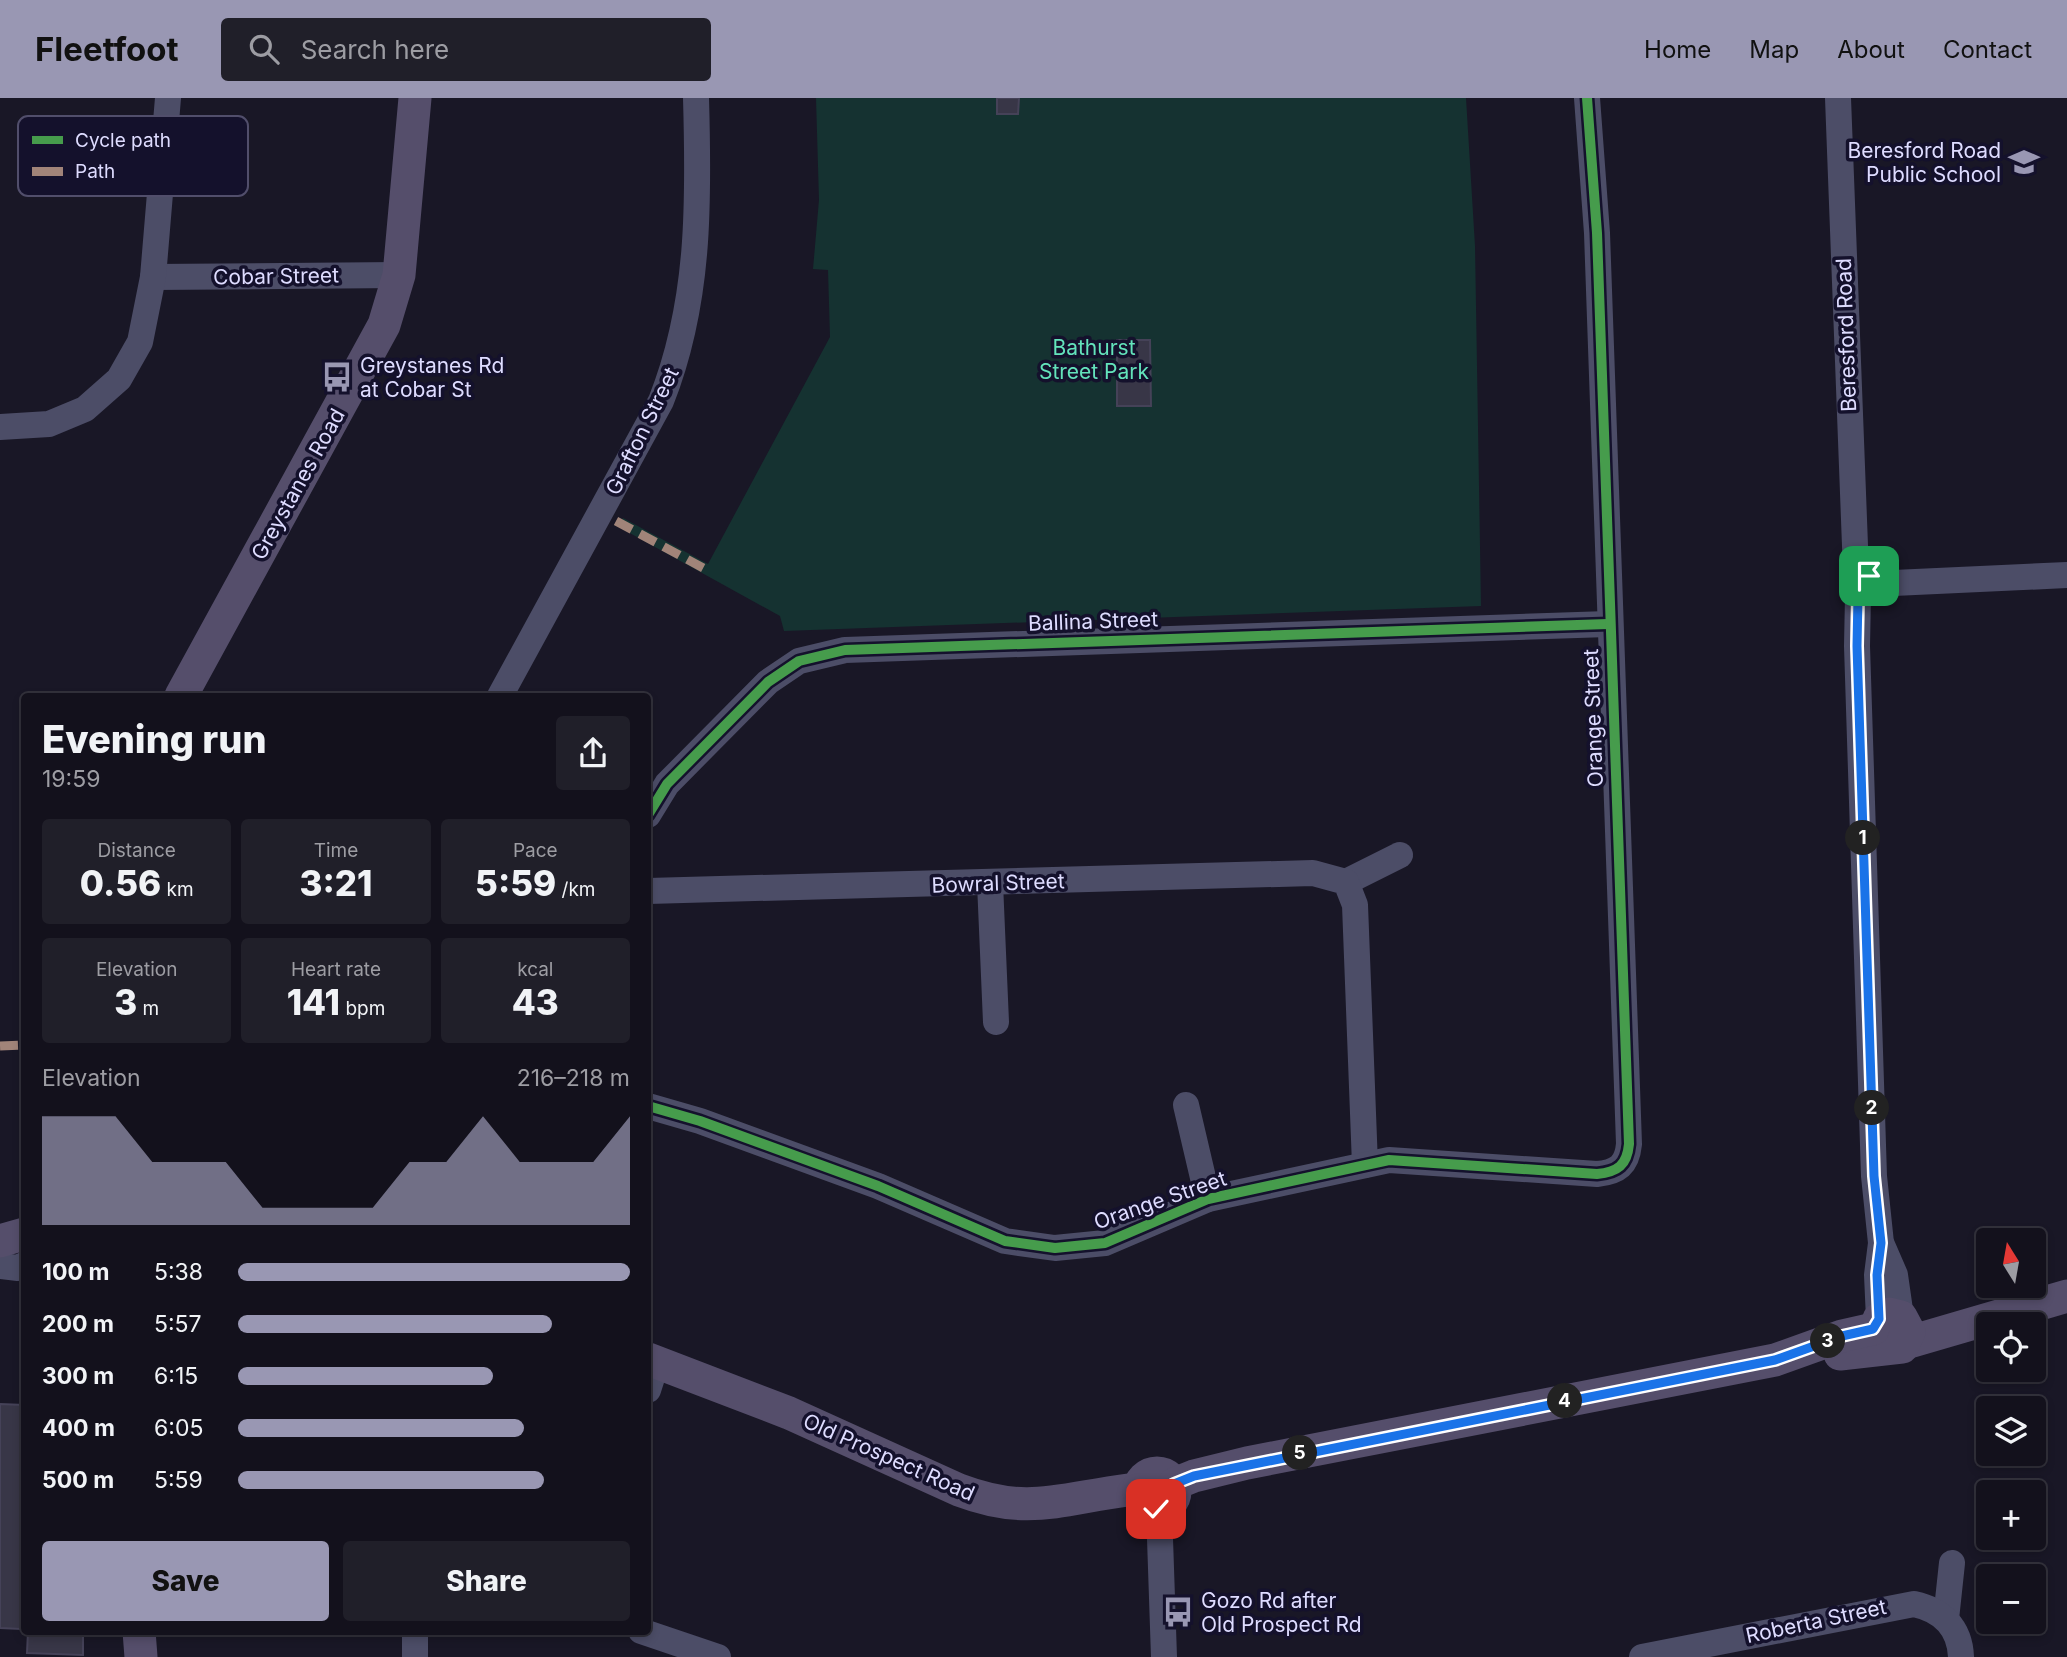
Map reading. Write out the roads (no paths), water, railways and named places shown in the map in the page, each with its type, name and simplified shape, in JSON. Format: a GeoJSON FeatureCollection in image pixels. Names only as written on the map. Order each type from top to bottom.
{"type":"FeatureCollection","features":[{"type":"Feature","properties":{"kind":"main road","name":"Greystanes Road"},"geometry":{"type":"LineString","coordinates":[[183,693],[379,334],[399,275],[415,98]]}},
{"type":"Feature","properties":{"kind":"main road"},"geometry":{"type":"LineString","coordinates":[[0,1242],[21,1235]]}},
{"type":"Feature","properties":{"kind":"main road","name":"Old Prospect Road"},"geometry":{"type":"LineString","coordinates":[[651,1371],[753,1397],[991,1502],[1037,1505],[1117,1491],[1157,1495],[1194,1476],[1247,1463],[1775,1360],[1842,1336],[2005,1312],[2067,1296]]}},
{"type":"Feature","properties":{"kind":"main road"},"geometry":{"type":"LineString","coordinates":[[139,1635],[141,1657]]}},
{"type":"Feature","properties":{"kind":"street"},"geometry":{"type":"LineString","coordinates":[[166,116],[168,98]]}},
{"type":"Feature","properties":{"kind":"street","name":"Grafton Street"},"geometry":{"type":"LineString","coordinates":[[501,693],[661,401],[678,358],[697,243],[696,98]]}},
{"type":"Feature","properties":{"kind":"street","name":"Orange Street"},"geometry":{"type":"LineString","coordinates":[[651,1107],[712,1125],[866,1182],[1005,1241],[1055,1248],[1105,1243],[1208,1199],[1365,1165],[1406,1160],[1597,1174],[1625,1171],[1629,1144],[1608,624],[1597,233],[1587,98]]}},
{"type":"Feature","properties":{"kind":"street","name":"Beresford Road"},"geometry":{"type":"LineString","coordinates":[[1838,98],[1862,584],[1857,660],[1874,1176],[1881,1243],[1877,1275],[1892,1330]]}},
{"type":"Feature","properties":{"kind":"street"},"geometry":{"type":"LineString","coordinates":[[0,427],[49,424],[85,409],[119,379],[140,342],[153,277],[160,196]]}},
{"type":"Feature","properties":{"kind":"street","name":"Cobar Street"},"geometry":{"type":"LineString","coordinates":[[153,277],[399,275]]}},
{"type":"Feature","properties":{"kind":"street"},"geometry":{"type":"LineString","coordinates":[[1862,584],[2067,575]]}},
{"type":"Feature","properties":{"kind":"street","name":"Ballina Street"},"geometry":{"type":"LineString","coordinates":[[651,811],[667,784],[777,675],[812,656],[845,650],[1608,624]]}},
{"type":"Feature","properties":{"kind":"street"},"geometry":{"type":"LineString","coordinates":[[1365,1165],[1355,905],[1346,883],[1400,855]]}},
{"type":"Feature","properties":{"kind":"street","name":"Bowral Street"},"geometry":{"type":"LineString","coordinates":[[651,891],[1313,873],[1346,883]]}},
{"type":"Feature","properties":{"kind":"street"},"geometry":{"type":"LineString","coordinates":[[990,883],[996,1022]]}},
{"type":"Feature","properties":{"kind":"street"},"geometry":{"type":"LineString","coordinates":[[1186,1105],[1208,1199]]}},
{"type":"Feature","properties":{"kind":"street"},"geometry":{"type":"LineString","coordinates":[[0,1242],[21,1249]]}},
{"type":"Feature","properties":{"kind":"street"},"geometry":{"type":"LineString","coordinates":[[0,1266],[21,1266]]}},
{"type":"Feature","properties":{"kind":"street"},"geometry":{"type":"LineString","coordinates":[[1157,1495],[1164,1657]]}},
{"type":"Feature","properties":{"kind":"street"},"geometry":{"type":"LineString","coordinates":[[1952,1563],[1946,1619],[1958,1638],[1961,1657]]}},
{"type":"Feature","properties":{"kind":"street","name":"Roberta Street"},"geometry":{"type":"LineString","coordinates":[[1642,1657],[1902,1604],[1925,1606],[1946,1619]]}},
{"type":"Feature","properties":{"kind":"street"},"geometry":{"type":"LineString","coordinates":[[415,1635],[415,1657]]}},
{"type":"Feature","properties":{"kind":"street"},"geometry":{"type":"LineString","coordinates":[[650,1641],[718,1657]]}},
{"type":"Feature","properties":{"kind":"place","name":"Beresford Road Public School"},"geometry":{"type":"Point","coordinates":[2024,162]}},
{"type":"Feature","properties":{"kind":"place","name":"Greystanes Rd at Cobar St"},"geometry":{"type":"Point","coordinates":[337,377]}},
{"type":"Feature","properties":{"kind":"place","name":"Gozo Rd after Old Prospect Rd"},"geometry":{"type":"Point","coordinates":[1178,1612]}},
{"type":"Feature","properties":{"kind":"park label","name":"Bathurst Street Park"},"geometry":{"type":"Point","coordinates":[1094,359]}}]}
